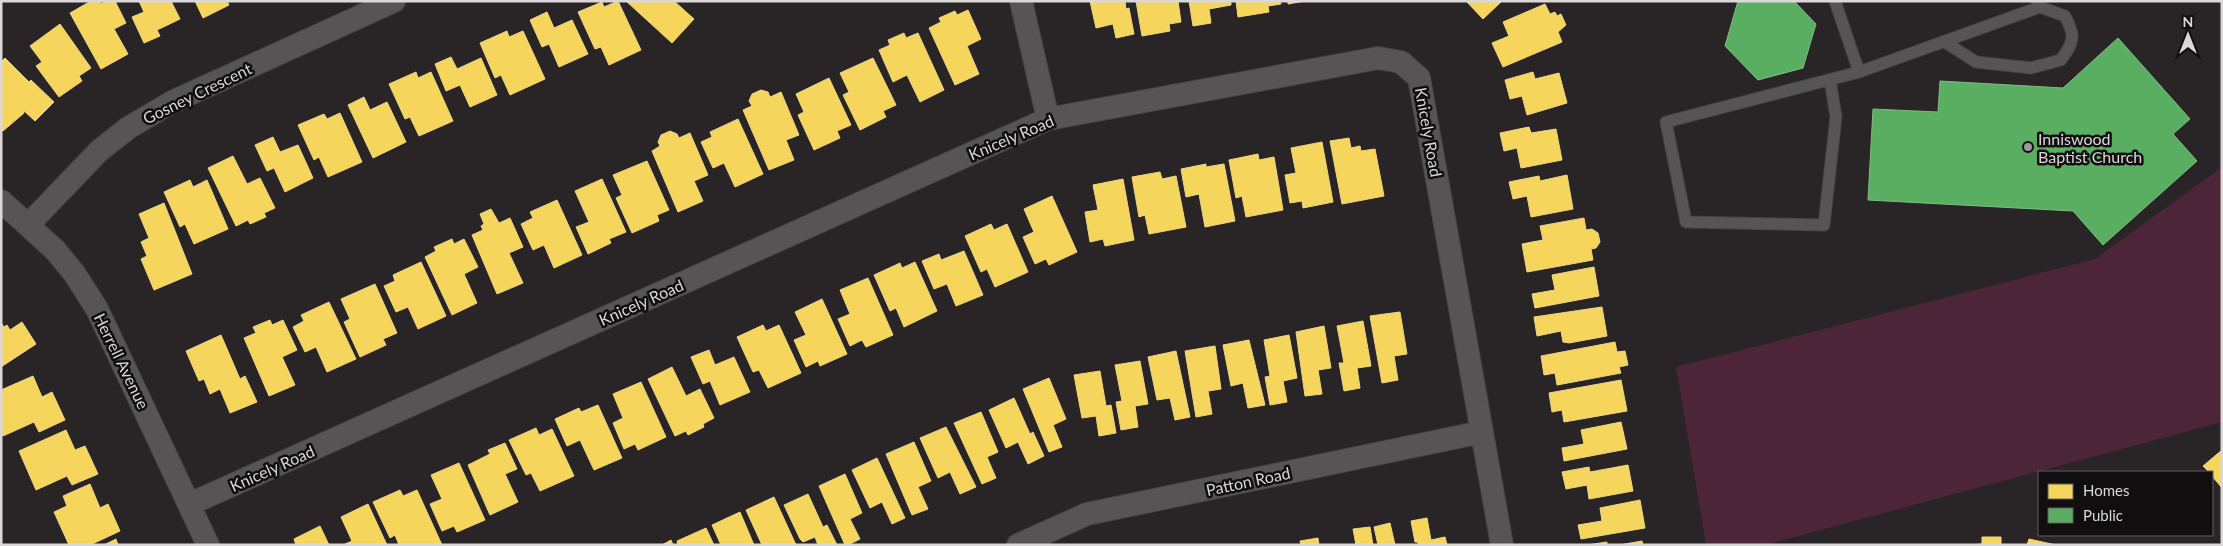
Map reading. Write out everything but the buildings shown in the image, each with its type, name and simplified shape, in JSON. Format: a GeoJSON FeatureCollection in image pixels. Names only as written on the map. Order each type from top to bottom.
{"type":"FeatureCollection","features":[{"type":"Feature","properties":{"kind":"street","name":"Gosney Crescent"},"geometry":{"type":"LineString","coordinates":[[28,225],[99,151],[128,128],[172,102],[394,1]]}},
{"type":"Feature","properties":{"kind":"street"},"geometry":{"type":"LineString","coordinates":[[1021,1],[1048,119]]}},
{"type":"Feature","properties":{"kind":"street","name":"Knicely Road"},"geometry":{"type":"LineString","coordinates":[[190,504],[1048,119],[1378,58],[1401,62],[1419,78],[1502,545]]}},
{"type":"Feature","properties":{"kind":"street","name":"Herrell Avenue"},"geometry":{"type":"LineString","coordinates":[[1,201],[55,250],[74,273],[98,309],[208,545]]}},
{"type":"Feature","properties":{"kind":"street","name":"Patton Road"},"geometry":{"type":"LineString","coordinates":[[1018,545],[1087,514],[1482,432]]}},
{"type":"Feature","properties":{"kind":"lane"},"geometry":{"type":"LineString","coordinates":[[1835,1],[1859,72]]}},
{"type":"Feature","properties":{"kind":"lane"},"geometry":{"type":"LineString","coordinates":[[1830,80],[1836,117],[1824,225],[1686,222],[1666,122],[1859,72],[1944,42],[2039,4],[2064,16],[2072,31],[2072,44],[2061,60],[2031,68],[1976,62],[1944,42]]}},
{"type":"Feature","properties":{"kind":"shaded area"},"geometry":{"type":"Polygon","coordinates":[[[2222,167],[2222,422],[1765,545],[1706,545],[1676,367],[2095,259],[2222,167]]]}},
{"type":"Feature","properties":{"kind":"place","name":"Inniswood Baptist Church"},"geometry":{"type":"Point","coordinates":[2028,147]}}]}
